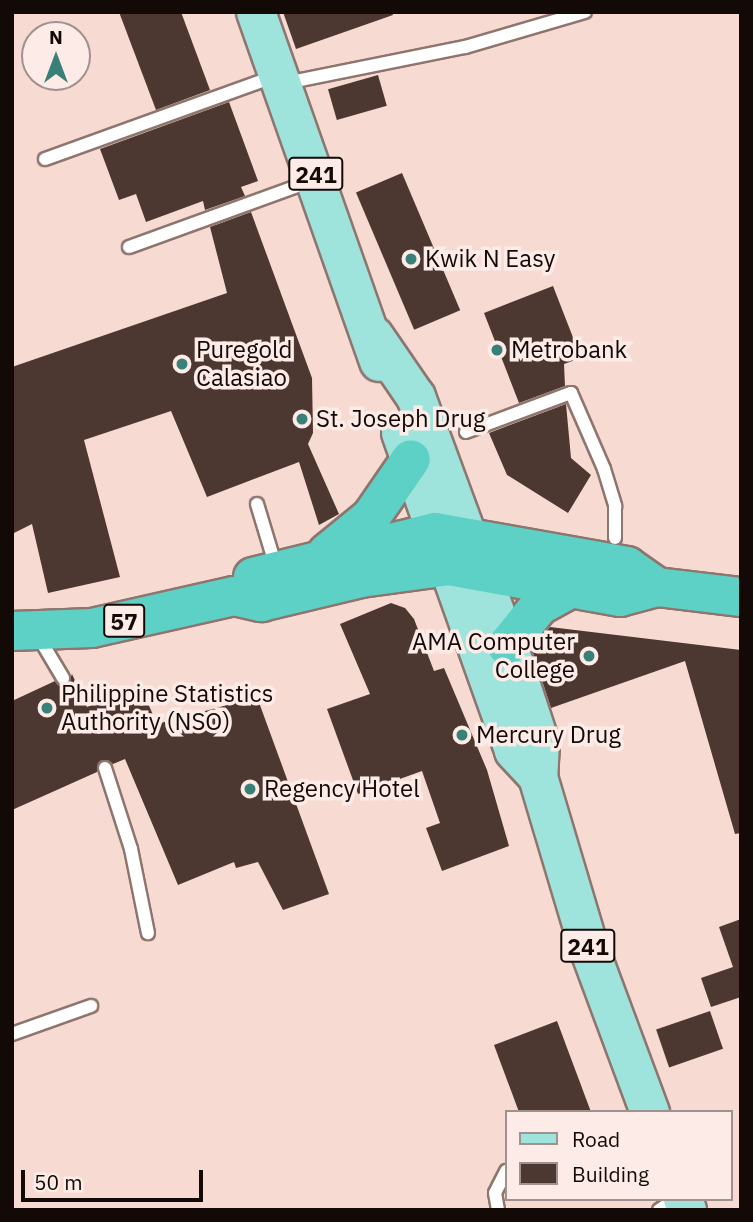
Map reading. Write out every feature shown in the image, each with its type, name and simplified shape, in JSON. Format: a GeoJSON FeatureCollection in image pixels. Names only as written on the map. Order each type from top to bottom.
{"type":"FeatureCollection","features":[{"type":"Feature","properties":{"kind":"highway"},"geometry":{"type":"LineString","coordinates":[[319,558],[371,517],[411,459]]}},
{"type":"Feature","properties":{"kind":"highway","name":"57"},"geometry":{"type":"LineString","coordinates":[[234,596],[252,578],[319,558],[458,551],[627,566],[657,587]]}},
{"type":"Feature","properties":{"kind":"highway","name":"57"},"geometry":{"type":"LineString","coordinates":[[24,632],[92,628],[234,596],[261,601],[361,578],[458,551],[570,589],[620,597],[657,587],[741,597]]}},
{"type":"Feature","properties":{"kind":"highway"},"geometry":{"type":"LineString","coordinates":[[507,646],[539,606],[570,589]]}},
{"type":"Feature","properties":{"kind":"main road","name":"241"},"geometry":{"type":"LineString","coordinates":[[256,12],[374,336],[411,459],[507,646],[540,743],[538,777],[590,951],[649,1110]]}},
{"type":"Feature","properties":{"kind":"main road","name":"241"},"geometry":{"type":"LineString","coordinates":[[374,336],[416,397],[514,751],[538,777]]}},
{"type":"Feature","properties":{"kind":"lane"},"geometry":{"type":"LineString","coordinates":[[45,159],[282,79],[465,47],[585,12]]}},
{"type":"Feature","properties":{"kind":"lane"},"geometry":{"type":"LineString","coordinates":[[129,247],[318,179]]}},
{"type":"Feature","properties":{"kind":"lane"},"geometry":{"type":"LineString","coordinates":[[466,432],[571,393],[604,469],[615,506],[615,538]]}},
{"type":"Feature","properties":{"kind":"lane"},"geometry":{"type":"LineString","coordinates":[[257,504],[277,570]]}},
{"type":"Feature","properties":{"kind":"lane"},"geometry":{"type":"LineString","coordinates":[[24,632],[62,678]]}},
{"type":"Feature","properties":{"kind":"lane"},"geometry":{"type":"LineString","coordinates":[[105,768],[131,849],[148,933]]}},
{"type":"Feature","properties":{"kind":"lane"},"geometry":{"type":"LineString","coordinates":[[12,1034],[92,1006]]}},
{"type":"Feature","properties":{"kind":"lane"},"geometry":{"type":"LineString","coordinates":[[498,1210],[497,1186],[504,1174]]}},
{"type":"Feature","properties":{"kind":"building"},"geometry":{"type":"Polygon","coordinates":[[[119,12],[181,12],[210,90],[156,110],[119,12]]]}},
{"type":"Feature","properties":{"kind":"building"},"geometry":{"type":"Polygon","coordinates":[[[283,12],[392,12],[393,15],[296,49],[283,12]]]}},
{"type":"Feature","properties":{"kind":"building"},"geometry":{"type":"Polygon","coordinates":[[[378,75],[387,106],[337,120],[328,89],[378,75]]]}},
{"type":"Feature","properties":{"kind":"building"},"geometry":{"type":"Polygon","coordinates":[[[229,102],[258,181],[241,187],[245,196],[205,210],[203,201],[146,222],[136,194],[119,200],[100,149],[229,102]]]}},
{"type":"Feature","properties":{"kind":"building","name":"Kwik N Easy"},"geometry":{"type":"Polygon","coordinates":[[[402,173],[460,310],[414,330],[356,193],[402,173]]]}},
{"type":"Feature","properties":{"kind":"building"},"geometry":{"type":"Polygon","coordinates":[[[251,212],[312,378],[313,433],[308,444],[339,514],[319,525],[299,462],[207,497],[171,411],[84,440],[120,577],[48,593],[32,524],[12,534],[12,367],[227,293],[210,227],[251,212]]]}},
{"type":"Feature","properties":{"kind":"building"},"geometry":{"type":"Polygon","coordinates":[[[553,286],[581,358],[564,364],[565,386],[519,403],[484,313],[553,286]]]}},
{"type":"Feature","properties":{"kind":"building"},"geometry":{"type":"Polygon","coordinates":[[[566,404],[571,458],[591,475],[568,513],[507,475],[489,433],[566,404]]]}},
{"type":"Feature","properties":{"kind":"building"},"geometry":{"type":"Polygon","coordinates":[[[391,603],[405,608],[414,619],[434,671],[444,668],[487,770],[509,846],[442,871],[426,828],[440,823],[422,771],[358,794],[327,709],[370,694],[340,624],[391,603]]]}},
{"type":"Feature","properties":{"kind":"building"},"geometry":{"type":"Polygon","coordinates":[[[550,627],[741,650],[741,833],[735,834],[685,661],[551,708],[532,650],[550,627]]]}},
{"type":"Feature","properties":{"kind":"building"},"geometry":{"type":"Polygon","coordinates":[[[72,674],[87,707],[140,685],[157,724],[257,697],[329,894],[283,910],[258,862],[236,868],[234,862],[178,885],[125,759],[113,764],[102,760],[97,772],[12,810],[12,701],[55,681],[67,686],[72,674]]]}},
{"type":"Feature","properties":{"kind":"building"},"geometry":{"type":"Polygon","coordinates":[[[741,919],[741,997],[711,1007],[701,978],[733,967],[719,927],[741,919]]]}},
{"type":"Feature","properties":{"kind":"building"},"geometry":{"type":"Polygon","coordinates":[[[710,1011],[723,1049],[669,1067],[656,1030],[710,1011]]]}},
{"type":"Feature","properties":{"kind":"building"},"geometry":{"type":"Polygon","coordinates":[[[557,1021],[590,1110],[518,1110],[494,1045],[557,1021]]]}},
{"type":"Feature","properties":{"kind":"place","name":"Kwik N Easy"},"geometry":{"type":"Point","coordinates":[411,259]}},
{"type":"Feature","properties":{"kind":"place","name":"Metrobank"},"geometry":{"type":"Point","coordinates":[497,350]}},
{"type":"Feature","properties":{"kind":"place","name":"Puregold Calasiao"},"geometry":{"type":"Point","coordinates":[182,364]}},
{"type":"Feature","properties":{"kind":"place","name":"St. Joseph Drug"},"geometry":{"type":"Point","coordinates":[302,419]}},
{"type":"Feature","properties":{"kind":"place","name":"AMA Computer College"},"geometry":{"type":"Point","coordinates":[589,656]}},
{"type":"Feature","properties":{"kind":"place","name":"Philippine Statistics Authority (NSO)"},"geometry":{"type":"Point","coordinates":[47,708]}},
{"type":"Feature","properties":{"kind":"place","name":"Mercury Drug"},"geometry":{"type":"Point","coordinates":[462,735]}},
{"type":"Feature","properties":{"kind":"place","name":"Regency Hotel"},"geometry":{"type":"Point","coordinates":[250,789]}}]}
